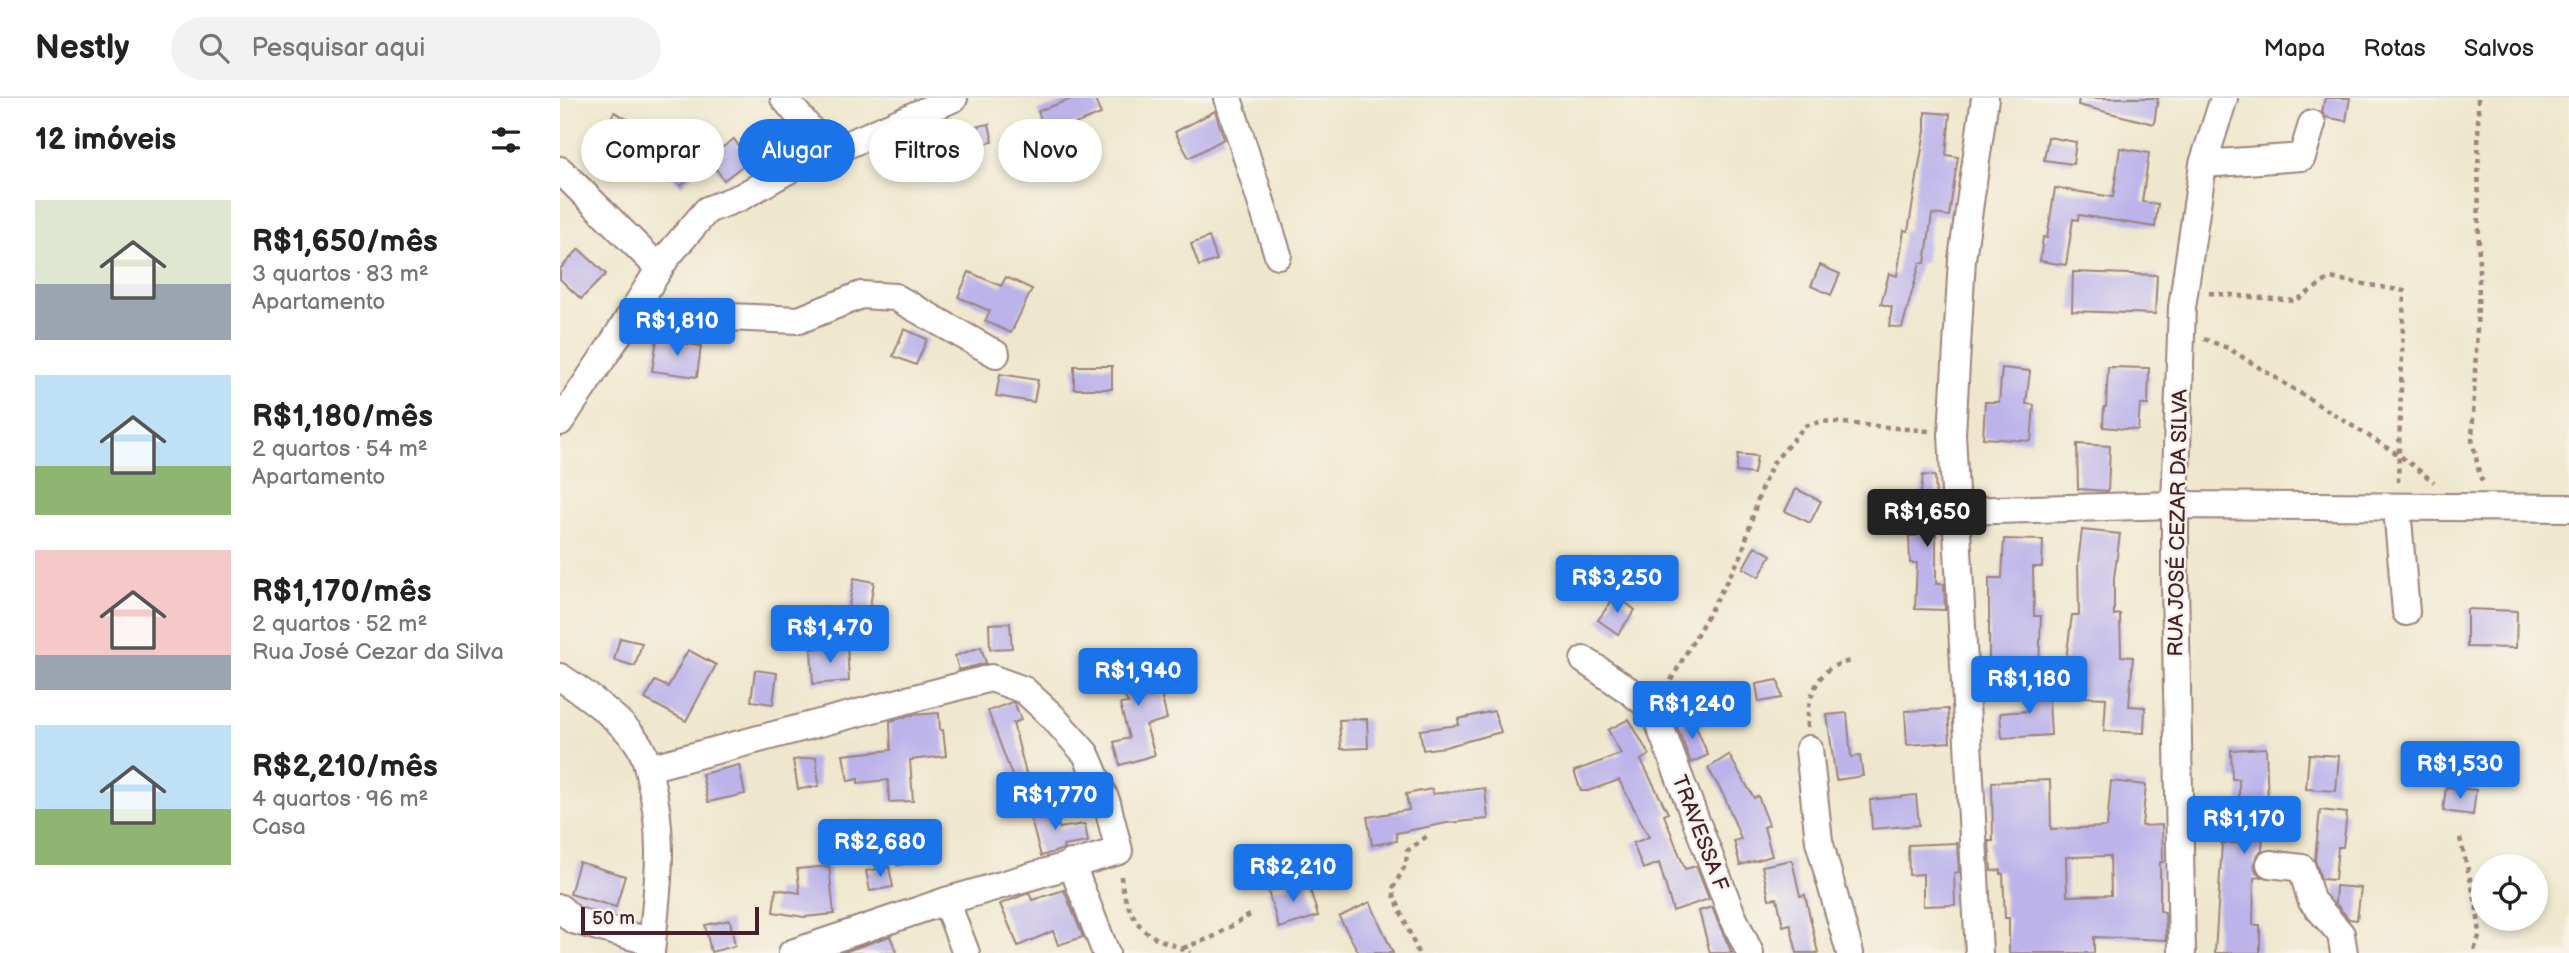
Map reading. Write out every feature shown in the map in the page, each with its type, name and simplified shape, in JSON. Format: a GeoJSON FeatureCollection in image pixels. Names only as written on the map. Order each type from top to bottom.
{"type":"FeatureCollection","features":[{"type":"Feature","properties":{"kind":"street"},"geometry":{"type":"LineString","coordinates":[[784,98],[802,119]]}},
{"type":"Feature","properties":{"kind":"street"},"geometry":{"type":"LineString","coordinates":[[855,141],[954,98]]}},
{"type":"Feature","properties":{"kind":"street"},"geometry":{"type":"LineString","coordinates":[[1228,98],[1278,255]]}},
{"type":"Feature","properties":{"kind":"street"},"geometry":{"type":"LineString","coordinates":[[1979,953],[1952,434],[1962,259],[1985,98]]}},
{"type":"Feature","properties":{"kind":"street","name":"RUA JOSÉ CEZAR DA SILVA"},"geometry":{"type":"LineString","coordinates":[[2182,953],[2175,505],[2183,290],[2203,164],[2224,98]]}},
{"type":"Feature","properties":{"kind":"street"},"geometry":{"type":"LineString","coordinates":[[2203,164],[2302,157],[2312,124]]}},
{"type":"Feature","properties":{"kind":"street"},"geometry":{"type":"LineString","coordinates":[[560,170],[659,268]]}},
{"type":"Feature","properties":{"kind":"street"},"geometry":{"type":"LineString","coordinates":[[560,422],[659,268],[707,210],[741,197],[767,182]]}},
{"type":"Feature","properties":{"kind":"street"},"geometry":{"type":"LineString","coordinates":[[632,313],[799,320],[861,295],[895,297],[996,354]]}},
{"type":"Feature","properties":{"kind":"street"},"geometry":{"type":"LineString","coordinates":[[1957,510],[2175,505],[2569,508]]}},
{"type":"Feature","properties":{"kind":"street"},"geometry":{"type":"LineString","coordinates":[[2397,508],[2406,612]]}},
{"type":"Feature","properties":{"kind":"street"},"geometry":{"type":"LineString","coordinates":[[1584,660],[1654,711]]}},
{"type":"Feature","properties":{"kind":"street"},"geometry":{"type":"LineString","coordinates":[[560,677],[584,693],[635,739],[645,755],[658,809],[661,847],[651,947],[573,920],[560,908]]}},
{"type":"Feature","properties":{"kind":"street"},"geometry":{"type":"LineString","coordinates":[[648,768],[991,678],[1024,690],[1086,754],[1107,803],[1119,850],[946,901],[792,953]]}},
{"type":"Feature","properties":{"kind":"street","name":"TRAVESSA F"},"geometry":{"type":"LineString","coordinates":[[1654,711],[1732,915],[1750,953]]}},
{"type":"Feature","properties":{"kind":"street"},"geometry":{"type":"LineString","coordinates":[[1809,750],[1819,841],[1850,953]]}},
{"type":"Feature","properties":{"kind":"street"},"geometry":{"type":"LineString","coordinates":[[1071,863],[1106,953]]}},
{"type":"Feature","properties":{"kind":"street"},"geometry":{"type":"LineString","coordinates":[[2270,864],[2302,868],[2311,900],[2341,934],[2344,953]]}},
{"type":"Feature","properties":{"kind":"street"},"geometry":{"type":"LineString","coordinates":[[946,901],[966,953]]}},
{"type":"Feature","properties":{"kind":"path"},"geometry":{"type":"LineString","coordinates":[[2478,98],[2479,284],[2472,439],[2480,477],[2504,508]]}},
{"type":"Feature","properties":{"kind":"path"},"geometry":{"type":"LineString","coordinates":[[2183,290],[2295,301],[2330,278],[2404,291],[2397,508]]}},
{"type":"Feature","properties":{"kind":"path"},"geometry":{"type":"LineString","coordinates":[[2183,331],[2228,348],[2399,455]]}},
{"type":"Feature","properties":{"kind":"path"},"geometry":{"type":"LineString","coordinates":[[1654,711],[1741,556],[1760,492],[1773,463],[1805,426],[1822,421],[1952,434]]}},
{"type":"Feature","properties":{"kind":"path"},"geometry":{"type":"LineString","coordinates":[[1809,750],[1807,719],[1814,687],[1829,668],[1850,661]]}},
{"type":"Feature","properties":{"kind":"path"},"geometry":{"type":"LineString","coordinates":[[1418,953],[1392,890],[1406,864],[1407,851],[1427,836]]}},
{"type":"Feature","properties":{"kind":"path"},"geometry":{"type":"LineString","coordinates":[[2460,838],[2476,903],[2480,934],[2473,953]]}},
{"type":"Feature","properties":{"kind":"path"},"geometry":{"type":"LineString","coordinates":[[1119,850],[1122,888],[1129,907],[1146,931],[1190,953]]}},
{"type":"Feature","properties":{"kind":"path"},"geometry":{"type":"LineString","coordinates":[[1182,949],[1213,937],[1250,915]]}},
{"type":"Feature","properties":{"kind":"building"},"geometry":{"type":"Polygon","coordinates":[[[1074,98],[1094,98],[1101,114],[1088,119],[1041,119],[1038,111],[1074,98]]]}},
{"type":"Feature","properties":{"kind":"building"},"geometry":{"type":"Polygon","coordinates":[[[2079,98],[2158,98],[2154,124],[2078,105],[2079,98]]]}},
{"type":"Feature","properties":{"kind":"building"},"geometry":{"type":"Polygon","coordinates":[[[2325,98],[2350,98],[2346,121],[2325,117],[2322,112],[2325,98]]]}},
{"type":"Feature","properties":{"kind":"building"},"geometry":{"type":"Polygon","coordinates":[[[1215,111],[1224,139],[1189,158],[1175,132],[1215,111]]]}},
{"type":"Feature","properties":{"kind":"building"},"geometry":{"type":"Polygon","coordinates":[[[614,112],[627,119],[610,119],[614,112]]]}},
{"type":"Feature","properties":{"kind":"building"},"geometry":{"type":"Polygon","coordinates":[[[1925,112],[1950,114],[1946,155],[1958,157],[1949,216],[1932,214],[1925,263],[1920,263],[1902,328],[1889,326],[1892,307],[1881,304],[1889,273],[1897,276],[1904,230],[1908,231],[1925,131],[1925,112]]]}},
{"type":"Feature","properties":{"kind":"building"},"geometry":{"type":"Polygon","coordinates":[[[989,124],[993,142],[984,143],[984,125],[989,124]]]}},
{"type":"Feature","properties":{"kind":"building"},"geometry":{"type":"Polygon","coordinates":[[[2048,137],[2076,142],[2073,164],[2044,160],[2048,137]]]}},
{"type":"Feature","properties":{"kind":"building"},"geometry":{"type":"Polygon","coordinates":[[[734,139],[738,145],[738,169],[724,180],[724,146],[734,139]]]}},
{"type":"Feature","properties":{"kind":"building"},"geometry":{"type":"Polygon","coordinates":[[[2120,148],[2149,153],[2142,202],[2158,204],[2155,227],[2079,215],[2078,220],[2073,219],[2066,265],[2040,261],[2043,237],[2047,238],[2055,188],[2113,197],[2120,148]]]}},
{"type":"Feature","properties":{"kind":"building"},"geometry":{"type":"Polygon","coordinates":[[[1209,237],[1217,260],[1199,266],[1191,244],[1209,237]]]}},
{"type":"Feature","properties":{"kind":"building"},"geometry":{"type":"Polygon","coordinates":[[[579,249],[606,274],[581,299],[560,279],[560,269],[579,249]]]}},
{"type":"Feature","properties":{"kind":"building"},"geometry":{"type":"Polygon","coordinates":[[[1820,265],[1840,274],[1831,295],[1811,286],[1820,265]]]}},
{"type":"Feature","properties":{"kind":"building"},"geometry":{"type":"Polygon","coordinates":[[[969,272],[1001,286],[1006,277],[1032,289],[1011,333],[985,321],[990,311],[958,297],[969,272]]]}},
{"type":"Feature","properties":{"kind":"building"},"geometry":{"type":"Polygon","coordinates":[[[2073,272],[2157,275],[2155,314],[2072,311],[2073,272]]]}},
{"type":"Feature","properties":{"kind":"building"},"geometry":{"type":"Polygon","coordinates":[[[904,329],[927,339],[916,365],[893,356],[904,329]]]}},
{"type":"Feature","properties":{"kind":"building"},"geometry":{"type":"Polygon","coordinates":[[[657,339],[701,346],[697,377],[652,371],[657,339]]]}},
{"type":"Feature","properties":{"kind":"building"},"geometry":{"type":"Polygon","coordinates":[[[1074,366],[1112,366],[1112,389],[1074,389],[1074,366]]]}},
{"type":"Feature","properties":{"kind":"building"},"geometry":{"type":"Polygon","coordinates":[[[2108,367],[2149,368],[2148,405],[2140,405],[2138,430],[2103,427],[2108,367]]]}},
{"type":"Feature","properties":{"kind":"building"},"geometry":{"type":"Polygon","coordinates":[[[2002,368],[2030,371],[2026,404],[2034,405],[2031,441],[1983,438],[1985,402],[1999,402],[2002,368]]]}},
{"type":"Feature","properties":{"kind":"building"},"geometry":{"type":"Polygon","coordinates":[[[1000,374],[1038,380],[1034,402],[996,396],[1000,374]]]}},
{"type":"Feature","properties":{"kind":"building"},"geometry":{"type":"Polygon","coordinates":[[[2077,444],[2110,446],[2108,491],[2078,489],[2077,444]]]}},
{"type":"Feature","properties":{"kind":"building"},"geometry":{"type":"Polygon","coordinates":[[[1738,454],[1757,456],[1754,474],[1736,472],[1738,454]]]}},
{"type":"Feature","properties":{"kind":"building"},"geometry":{"type":"Polygon","coordinates":[[[1923,475],[1935,476],[1936,497],[1940,497],[1941,523],[1936,523],[1936,584],[1944,584],[1945,610],[1915,609],[1917,563],[1910,563],[1909,536],[1916,536],[1923,475]]]}},
{"type":"Feature","properties":{"kind":"building"},"geometry":{"type":"Polygon","coordinates":[[[1796,489],[1821,501],[1810,523],[1785,511],[1796,489]]]}},
{"type":"Feature","properties":{"kind":"building"},"geometry":{"type":"Polygon","coordinates":[[[2082,530],[2120,534],[2114,578],[2114,615],[2120,614],[2121,656],[2133,657],[2129,706],[2145,707],[2144,733],[2104,731],[2106,698],[2061,696],[2072,615],[2079,615],[2078,562],[2082,530]]]}},
{"type":"Feature","properties":{"kind":"building"},"geometry":{"type":"Polygon","coordinates":[[[2004,539],[2043,540],[2042,567],[2033,567],[2034,616],[2041,616],[2039,666],[1989,666],[1989,578],[2002,578],[2004,539]]]}},
{"type":"Feature","properties":{"kind":"building"},"geometry":{"type":"Polygon","coordinates":[[[1755,546],[1771,555],[1759,577],[1743,568],[1755,546]]]}},
{"type":"Feature","properties":{"kind":"building"},"geometry":{"type":"Polygon","coordinates":[[[854,578],[874,582],[869,612],[848,610],[854,578]]]}},
{"type":"Feature","properties":{"kind":"building"},"geometry":{"type":"Polygon","coordinates":[[[1616,595],[1635,610],[1618,634],[1598,620],[1616,595]]]}},
{"type":"Feature","properties":{"kind":"building"},"geometry":{"type":"Polygon","coordinates":[[[2467,609],[2517,611],[2516,648],[2467,647],[2467,609]]]}},
{"type":"Feature","properties":{"kind":"building"},"geometry":{"type":"Polygon","coordinates":[[[1010,623],[1012,648],[990,649],[989,624],[1010,623]]]}},
{"type":"Feature","properties":{"kind":"building"},"geometry":{"type":"Polygon","coordinates":[[[620,638],[642,643],[635,666],[614,660],[620,638]]]}},
{"type":"Feature","properties":{"kind":"building"},"geometry":{"type":"Polygon","coordinates":[[[847,646],[849,681],[813,684],[811,649],[847,646]]]}},
{"type":"Feature","properties":{"kind":"building"},"geometry":{"type":"Polygon","coordinates":[[[981,647],[986,663],[959,670],[955,656],[981,647]]]}},
{"type":"Feature","properties":{"kind":"building"},"geometry":{"type":"Polygon","coordinates":[[[688,650],[716,665],[686,721],[645,699],[655,681],[668,687],[688,650]]]}},
{"type":"Feature","properties":{"kind":"building"},"geometry":{"type":"Polygon","coordinates":[[[1145,653],[1167,719],[1146,725],[1155,755],[1120,765],[1114,742],[1129,738],[1120,704],[1128,703],[1110,671],[1145,653]]]}},
{"type":"Feature","properties":{"kind":"building"},"geometry":{"type":"Polygon","coordinates":[[[755,670],[777,673],[773,704],[751,701],[755,670]]]}},
{"type":"Feature","properties":{"kind":"building"},"geometry":{"type":"Polygon","coordinates":[[[1778,680],[1782,698],[1759,702],[1756,684],[1778,680]]]}},
{"type":"Feature","properties":{"kind":"building"},"geometry":{"type":"Polygon","coordinates":[[[2030,683],[2048,685],[2051,735],[2002,738],[2000,713],[2029,711],[2030,683]]]}},
{"type":"Feature","properties":{"kind":"building"},"geometry":{"type":"Polygon","coordinates":[[[1012,702],[1021,720],[1013,723],[1027,777],[1014,781],[988,711],[1012,702]]]}},
{"type":"Feature","properties":{"kind":"building"},"geometry":{"type":"Polygon","coordinates":[[[1948,709],[1950,742],[1907,745],[1905,711],[1948,709]]]}},
{"type":"Feature","properties":{"kind":"building"},"geometry":{"type":"Polygon","coordinates":[[[1494,711],[1501,732],[1423,750],[1420,730],[1459,725],[1458,719],[1494,711]]]}},
{"type":"Feature","properties":{"kind":"building"},"geometry":{"type":"Polygon","coordinates":[[[939,713],[946,756],[910,760],[913,801],[889,802],[888,780],[858,783],[858,779],[848,781],[843,755],[891,750],[890,721],[913,715],[939,713]]]}},
{"type":"Feature","properties":{"kind":"building"},"geometry":{"type":"Polygon","coordinates":[[[1847,713],[1851,757],[1860,756],[1863,776],[1836,780],[1827,715],[1847,713]]]}},
{"type":"Feature","properties":{"kind":"building"},"geometry":{"type":"Polygon","coordinates":[[[1367,719],[1368,748],[1341,749],[1339,720],[1367,719]]]}},
{"type":"Feature","properties":{"kind":"building"},"geometry":{"type":"Polygon","coordinates":[[[1629,719],[1649,755],[1641,760],[1668,813],[1664,815],[1685,869],[1696,866],[1709,899],[1673,911],[1659,863],[1643,869],[1633,843],[1649,837],[1619,780],[1581,791],[1574,771],[1621,754],[1608,730],[1629,719]]]}},
{"type":"Feature","properties":{"kind":"building"},"geometry":{"type":"Polygon","coordinates":[[[1693,719],[1708,755],[1691,763],[1677,726],[1693,719]]]}},
{"type":"Feature","properties":{"kind":"building"},"geometry":{"type":"Polygon","coordinates":[[[2266,748],[2268,805],[2274,804],[2274,836],[2263,836],[2262,851],[2254,863],[2256,871],[2262,877],[2254,878],[2253,925],[2260,925],[2260,953],[2215,953],[2222,843],[2239,843],[2239,779],[2232,779],[2231,750],[2266,748]]]}},
{"type":"Feature","properties":{"kind":"building"},"geometry":{"type":"Polygon","coordinates":[[[2309,754],[2339,756],[2336,791],[2306,789],[2309,754]]]}},
{"type":"Feature","properties":{"kind":"building"},"geometry":{"type":"Polygon","coordinates":[[[1729,755],[1754,798],[1758,796],[1769,825],[1764,827],[1772,856],[1740,865],[1734,841],[1741,839],[1725,798],[1708,768],[1729,755]]]}},
{"type":"Feature","properties":{"kind":"building"},"geometry":{"type":"Polygon","coordinates":[[[816,757],[819,786],[798,789],[793,760],[816,757]]]}},
{"type":"Feature","properties":{"kind":"building"},"geometry":{"type":"Polygon","coordinates":[[[739,765],[745,794],[708,802],[702,774],[739,765]]]}},
{"type":"Feature","properties":{"kind":"building"},"geometry":{"type":"Polygon","coordinates":[[[2050,780],[2051,829],[2107,827],[2111,781],[2146,785],[2142,826],[2162,825],[2160,911],[2165,912],[2166,940],[2094,937],[2094,953],[2009,953],[2009,918],[2005,918],[2003,874],[2001,870],[1991,871],[1989,841],[1993,841],[1992,782],[2050,780]],[[2110,856],[2066,857],[2067,896],[2111,895],[2110,856]]]}},
{"type":"Feature","properties":{"kind":"building"},"geometry":{"type":"Polygon","coordinates":[[[2446,787],[2476,790],[2473,815],[2443,811],[2446,787]]]}},
{"type":"Feature","properties":{"kind":"building"},"geometry":{"type":"Polygon","coordinates":[[[1485,788],[1488,819],[1447,823],[1396,833],[1397,841],[1372,845],[1367,817],[1409,810],[1406,794],[1432,789],[1433,794],[1485,788]]]}},
{"type":"Feature","properties":{"kind":"building"},"geometry":{"type":"Polygon","coordinates":[[[1916,795],[1919,825],[1872,829],[1870,800],[1916,795]]]}},
{"type":"Feature","properties":{"kind":"building"},"geometry":{"type":"Polygon","coordinates":[[[1054,805],[1059,828],[1085,824],[1088,842],[1063,846],[1064,849],[1041,856],[1029,813],[1054,805]]]}},
{"type":"Feature","properties":{"kind":"building"},"geometry":{"type":"Polygon","coordinates":[[[2320,810],[2347,813],[2343,847],[2338,847],[2335,880],[2321,879],[2315,860],[2320,810]]]}},
{"type":"Feature","properties":{"kind":"building"},"geometry":{"type":"Polygon","coordinates":[[[920,838],[923,862],[897,865],[894,841],[920,838]]]}},
{"type":"Feature","properties":{"kind":"building"},"geometry":{"type":"Polygon","coordinates":[[[1957,843],[1959,872],[1954,873],[1955,905],[1923,906],[1923,874],[1909,875],[1908,845],[1957,843]]]}},
{"type":"Feature","properties":{"kind":"building"},"geometry":{"type":"Polygon","coordinates":[[[1792,860],[1800,896],[1805,895],[1818,953],[1797,953],[1790,924],[1783,926],[1777,898],[1769,899],[1762,866],[1792,860]]]}},
{"type":"Feature","properties":{"kind":"building"},"geometry":{"type":"Polygon","coordinates":[[[579,862],[625,876],[616,907],[570,894],[579,862]]]}},
{"type":"Feature","properties":{"kind":"building"},"geometry":{"type":"Polygon","coordinates":[[[829,866],[834,914],[804,917],[773,912],[776,889],[800,893],[797,869],[829,866]]]}},
{"type":"Feature","properties":{"kind":"building"},"geometry":{"type":"Polygon","coordinates":[[[889,867],[893,887],[870,891],[866,871],[889,867]]]}},
{"type":"Feature","properties":{"kind":"building"},"geometry":{"type":"Polygon","coordinates":[[[1307,879],[1318,916],[1279,928],[1268,891],[1307,879]]]}},
{"type":"Feature","properties":{"kind":"building"},"geometry":{"type":"Polygon","coordinates":[[[2336,886],[2361,888],[2357,920],[2349,919],[2335,903],[2336,886]]]}},
{"type":"Feature","properties":{"kind":"building"},"geometry":{"type":"Polygon","coordinates":[[[1064,890],[1083,937],[1058,945],[1053,931],[1018,946],[1000,904],[1029,893],[1032,900],[1064,890]]]}},
{"type":"Feature","properties":{"kind":"building"},"geometry":{"type":"Polygon","coordinates":[[[1370,902],[1393,953],[1359,953],[1339,917],[1370,902]]]}},
{"type":"Feature","properties":{"kind":"building"},"geometry":{"type":"Polygon","coordinates":[[[1712,907],[1732,953],[1710,953],[1699,911],[1712,907]]]}},
{"type":"Feature","properties":{"kind":"building"},"geometry":{"type":"Polygon","coordinates":[[[730,920],[735,946],[711,952],[705,925],[730,920]]]}},
{"type":"Feature","properties":{"kind":"building"},"geometry":{"type":"Polygon","coordinates":[[[890,936],[897,953],[841,953],[890,936]]]}}]}
